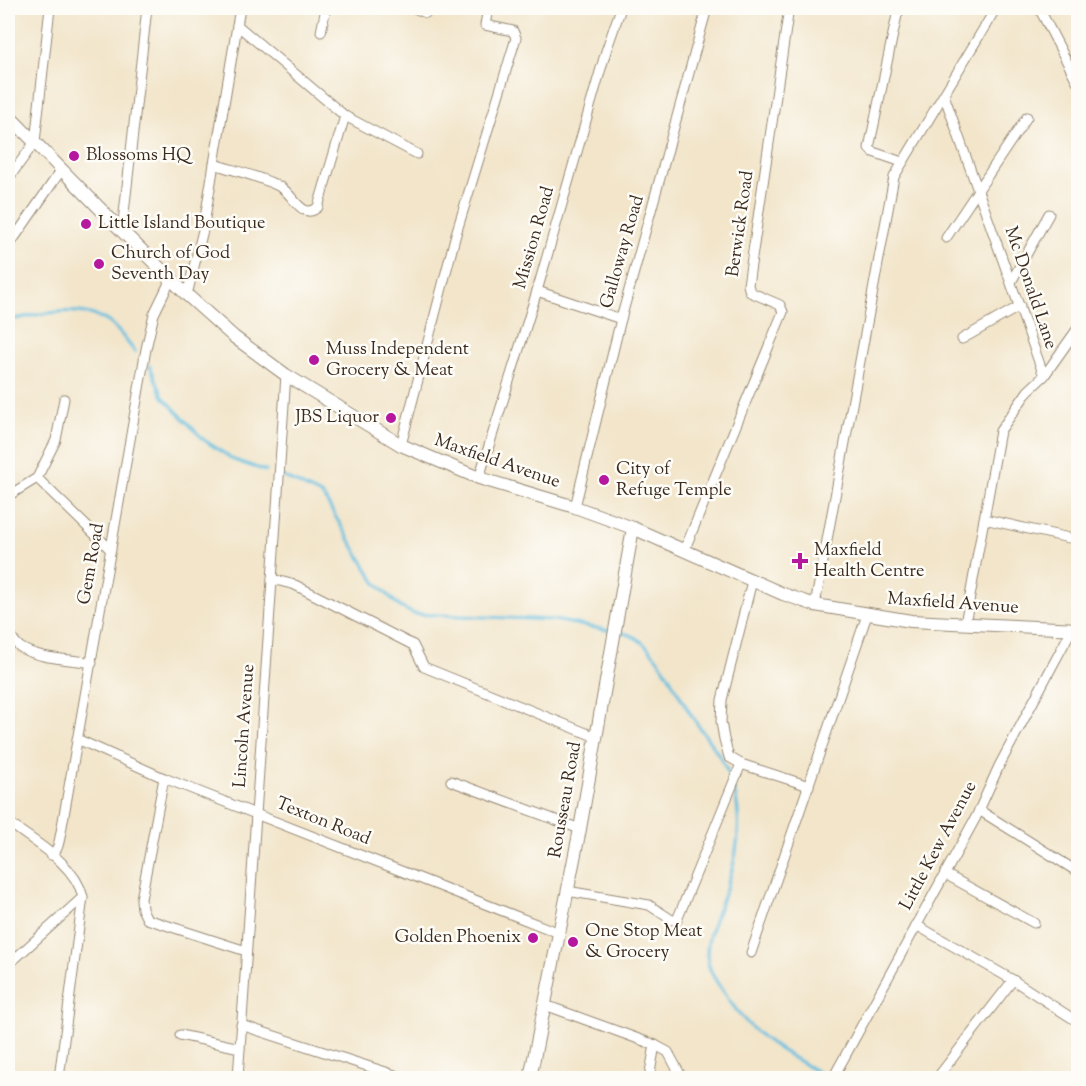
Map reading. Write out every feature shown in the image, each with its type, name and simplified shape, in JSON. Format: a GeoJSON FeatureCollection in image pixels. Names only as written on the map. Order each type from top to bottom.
{"type":"FeatureCollection","features":[{"type":"Feature","properties":{"kind":"main road","name":"Maxfield Avenue"},"geometry":{"type":"LineString","coordinates":[[9,121],[35,142],[187,295],[251,350],[286,375],[401,445],[479,478],[575,507],[633,528],[752,581],[815,605],[911,621],[1075,629]]}},
{"type":"Feature","properties":{"kind":"main road","name":"Rousseau Road"},"geometry":{"type":"LineString","coordinates":[[530,1078],[580,829],[633,528]]}},
{"type":"Feature","properties":{"kind":"street"},"geometry":{"type":"LineString","coordinates":[[8,179],[35,142],[50,8]]}},
{"type":"Feature","properties":{"kind":"street"},"geometry":{"type":"LineString","coordinates":[[122,231],[147,8]]}},
{"type":"Feature","properties":{"kind":"street"},"geometry":{"type":"LineString","coordinates":[[187,295],[203,230],[240,8]]}},
{"type":"Feature","properties":{"kind":"street"},"geometry":{"type":"LineString","coordinates":[[321,32],[326,8]]}},
{"type":"Feature","properties":{"kind":"street"},"geometry":{"type":"LineString","coordinates":[[414,8],[426,13]]}},
{"type":"Feature","properties":{"kind":"street"},"geometry":{"type":"LineString","coordinates":[[401,445],[456,234],[516,38],[513,32],[485,25],[488,8]]}},
{"type":"Feature","properties":{"kind":"street","name":"Mission Road"},"geometry":{"type":"LineString","coordinates":[[479,478],[537,291],[606,51],[621,8]]}},
{"type":"Feature","properties":{"kind":"street","name":"Galloway Road"},"geometry":{"type":"LineString","coordinates":[[575,507],[621,319],[707,8]]}},
{"type":"Feature","properties":{"kind":"street","name":"Berwick Road"},"geometry":{"type":"LineString","coordinates":[[684,551],[783,312],[780,305],[750,292],[748,285],[789,8]]}},
{"type":"Feature","properties":{"kind":"street"},"geometry":{"type":"LineString","coordinates":[[901,8],[897,15],[869,148],[873,152],[902,162]]}},
{"type":"Feature","properties":{"kind":"street"},"geometry":{"type":"LineString","coordinates":[[815,605],[894,177],[996,8]]}},
{"type":"Feature","properties":{"kind":"street"},"geometry":{"type":"LineString","coordinates":[[1039,8],[1078,82]]}},
{"type":"Feature","properties":{"kind":"street"},"geometry":{"type":"LineString","coordinates":[[237,25],[345,116],[417,154]]}},
{"type":"Feature","properties":{"kind":"street","name":"Mc Donald Lane"},"geometry":{"type":"LineString","coordinates":[[944,94],[1044,376],[1028,391],[1000,431],[965,624]]}},
{"type":"Feature","properties":{"kind":"street"},"geometry":{"type":"LineString","coordinates":[[214,164],[280,187],[302,209],[308,212],[313,211],[318,207],[345,116]]}},
{"type":"Feature","properties":{"kind":"street"},"geometry":{"type":"LineString","coordinates":[[946,238],[1027,117]]}},
{"type":"Feature","properties":{"kind":"street"},"geometry":{"type":"LineString","coordinates":[[8,247],[62,169]]}},
{"type":"Feature","properties":{"kind":"street"},"geometry":{"type":"LineString","coordinates":[[1011,282],[1049,214]]}},
{"type":"Feature","properties":{"kind":"street","name":"Gem Road"},"geometry":{"type":"LineString","coordinates":[[51,855],[56,852],[58,846],[146,349],[154,314],[171,279]]}},
{"type":"Feature","properties":{"kind":"street"},"geometry":{"type":"LineString","coordinates":[[537,291],[621,319]]}},
{"type":"Feature","properties":{"kind":"street"},"geometry":{"type":"LineString","coordinates":[[962,339],[1020,306]]}},
{"type":"Feature","properties":{"kind":"street"},"geometry":{"type":"LineString","coordinates":[[1044,376],[1078,327]]}},
{"type":"Feature","properties":{"kind":"street","name":"Lincoln Avenue"},"geometry":{"type":"LineString","coordinates":[[238,1078],[286,375]]}},
{"type":"Feature","properties":{"kind":"street"},"geometry":{"type":"LineString","coordinates":[[8,496],[37,478],[56,440],[64,399]]}},
{"type":"Feature","properties":{"kind":"street"},"geometry":{"type":"LineString","coordinates":[[37,478],[111,550]]}},
{"type":"Feature","properties":{"kind":"street"},"geometry":{"type":"LineString","coordinates":[[984,519],[1078,540]]}},
{"type":"Feature","properties":{"kind":"street"},"geometry":{"type":"LineString","coordinates":[[272,579],[295,585],[413,645],[424,667],[596,737]]}},
{"type":"Feature","properties":{"kind":"street"},"geometry":{"type":"LineString","coordinates":[[752,581],[722,700],[721,722],[729,757],[741,764],[809,786]]}},
{"type":"Feature","properties":{"kind":"street"},"geometry":{"type":"LineString","coordinates":[[752,953],[867,615]]}},
{"type":"Feature","properties":{"kind":"street","name":"Little Kew Avenue"},"geometry":{"type":"LineString","coordinates":[[834,1077],[979,810],[999,766],[1075,629]]}},
{"type":"Feature","properties":{"kind":"street"},"geometry":{"type":"LineString","coordinates":[[8,632],[23,649],[50,657],[92,663]]}},
{"type":"Feature","properties":{"kind":"street","name":"Texton Road"},"geometry":{"type":"LineString","coordinates":[[77,740],[164,778],[559,933]]}},
{"type":"Feature","properties":{"kind":"street"},"geometry":{"type":"LineString","coordinates":[[567,891],[649,905],[672,920],[677,920],[741,764]]}},
{"type":"Feature","properties":{"kind":"street"},"geometry":{"type":"LineString","coordinates":[[164,778],[147,860],[141,899],[142,909],[147,919],[246,951]]}},
{"type":"Feature","properties":{"kind":"street"},"geometry":{"type":"LineString","coordinates":[[451,781],[580,829]]}},
{"type":"Feature","properties":{"kind":"street"},"geometry":{"type":"LineString","coordinates":[[979,810],[1078,872]]}},
{"type":"Feature","properties":{"kind":"street"},"geometry":{"type":"LineString","coordinates":[[8,822],[51,855],[75,878],[80,885],[83,897],[57,1077]]}},
{"type":"Feature","properties":{"kind":"street"},"geometry":{"type":"LineString","coordinates":[[945,874],[1034,923]]}},
{"type":"Feature","properties":{"kind":"street"},"geometry":{"type":"LineString","coordinates":[[8,965],[83,897]]}},
{"type":"Feature","properties":{"kind":"street"},"geometry":{"type":"LineString","coordinates":[[916,925],[1077,1019]]}},
{"type":"Feature","properties":{"kind":"street"},"geometry":{"type":"LineString","coordinates":[[937,1078],[1013,980]]}},
{"type":"Feature","properties":{"kind":"street"},"geometry":{"type":"LineString","coordinates":[[545,1005],[655,1045],[668,1052],[682,1078]]}},
{"type":"Feature","properties":{"kind":"street"},"geometry":{"type":"LineString","coordinates":[[241,1025],[404,1078]]}},
{"type":"Feature","properties":{"kind":"street"},"geometry":{"type":"LineString","coordinates":[[180,1035],[240,1048]]}},
{"type":"Feature","properties":{"kind":"street"},"geometry":{"type":"LineString","coordinates":[[649,1078],[655,1045]]}},
{"type":"Feature","properties":{"kind":"waterway"},"geometry":{"type":"LineString","coordinates":[[8,320],[71,311],[96,316],[111,324],[135,352]]}},
{"type":"Feature","properties":{"kind":"waterway"},"geometry":{"type":"LineString","coordinates":[[150,366],[163,397],[204,440],[234,460],[266,471]]}},
{"type":"Feature","properties":{"kind":"waterway"},"geometry":{"type":"LineString","coordinates":[[280,475],[323,496],[375,582],[400,607],[414,614],[554,620],[612,631]]}},
{"type":"Feature","properties":{"kind":"waterway"},"geometry":{"type":"LineString","coordinates":[[619,632],[641,641],[654,654],[718,754],[731,781]]}},
{"type":"Feature","properties":{"kind":"waterway"},"geometry":{"type":"LineString","coordinates":[[734,790],[738,814],[738,840],[730,877],[709,938],[707,955],[710,970],[730,1002],[752,1028],[779,1049],[828,1078]]}},
{"type":"Feature","properties":{"kind":"place","name":"Blossoms HQ"},"geometry":{"type":"Point","coordinates":[74,156]}},
{"type":"Feature","properties":{"kind":"place","name":"Little Island Boutique"},"geometry":{"type":"Point","coordinates":[86,224]}},
{"type":"Feature","properties":{"kind":"place","name":"Church of God Seventh Day"},"geometry":{"type":"Point","coordinates":[99,264]}},
{"type":"Feature","properties":{"kind":"place","name":"Muss Independent Grocery & Meat"},"geometry":{"type":"Point","coordinates":[314,360]}},
{"type":"Feature","properties":{"kind":"place","name":"JBS Liquor"},"geometry":{"type":"Point","coordinates":[391,418]}},
{"type":"Feature","properties":{"kind":"place","name":"City of Refuge Temple"},"geometry":{"type":"Point","coordinates":[604,480]}},
{"type":"Feature","properties":{"kind":"place","name":"Maxfield Health Centre"},"geometry":{"type":"Point","coordinates":[800,561]}},
{"type":"Feature","properties":{"kind":"place","name":"Golden Phoenix"},"geometry":{"type":"Point","coordinates":[533,938]}},
{"type":"Feature","properties":{"kind":"place","name":"One Stop Meat & Grocery"},"geometry":{"type":"Point","coordinates":[573,942]}}]}
